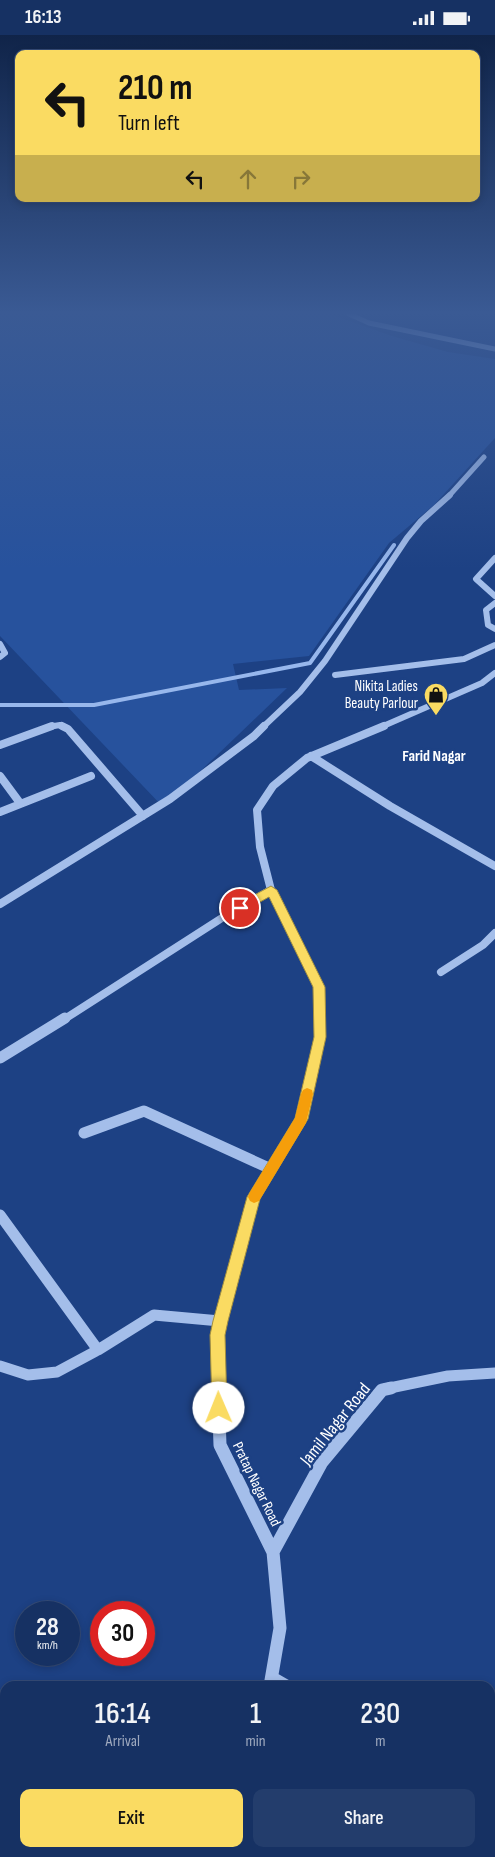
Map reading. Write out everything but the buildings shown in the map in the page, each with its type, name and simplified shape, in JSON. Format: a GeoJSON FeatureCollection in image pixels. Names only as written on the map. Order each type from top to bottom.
{"type":"FeatureCollection","features":[{"type":"Feature","properties":{"kind":"street"},"geometry":{"type":"LineString","coordinates":[[0,905],[170,799],[254,736],[300,692],[325,661],[407,538],[421,521],[449,496],[484,457]]}},
{"type":"Feature","properties":{"kind":"street"},"geometry":{"type":"LineString","coordinates":[[495,558],[476,579],[495,596]]}},
{"type":"Feature","properties":{"kind":"street"},"geometry":{"type":"LineString","coordinates":[[495,603],[486,610],[488,625],[495,629]]}},
{"type":"Feature","properties":{"kind":"street"},"geometry":{"type":"LineString","coordinates":[[0,644],[4,647],[5,653],[0,657]]}},
{"type":"Feature","properties":{"kind":"street"},"geometry":{"type":"LineString","coordinates":[[335,675],[464,659],[495,645]]}},
{"type":"Feature","properties":{"kind":"street","name":"Pratap Nagar Road"},"geometry":{"type":"LineString","coordinates":[[273,1553],[220,1445],[217,1335],[254,1197],[301,1119],[320,1037],[319,987],[271,890],[260,847],[257,810],[273,786],[288,771],[311,756],[437,704],[482,683],[495,673]]}},
{"type":"Feature","properties":{"kind":"street"},"geometry":{"type":"LineString","coordinates":[[0,745],[60,725],[68,729],[143,816]]}},
{"type":"Feature","properties":{"kind":"street"},"geometry":{"type":"LineString","coordinates":[[311,756],[390,806],[495,866]]}},
{"type":"Feature","properties":{"kind":"street"},"geometry":{"type":"LineString","coordinates":[[0,776],[20,803]]}},
{"type":"Feature","properties":{"kind":"street"},"geometry":{"type":"LineString","coordinates":[[0,812],[91,776]]}},
{"type":"Feature","properties":{"kind":"street"},"geometry":{"type":"LineString","coordinates":[[0,1058],[224,916],[271,890]]}},
{"type":"Feature","properties":{"kind":"street"},"geometry":{"type":"LineString","coordinates":[[441,972],[484,945],[495,933]]}},
{"type":"Feature","properties":{"kind":"street"},"geometry":{"type":"LineString","coordinates":[[84,1133],[144,1111],[271,1169]]}},
{"type":"Feature","properties":{"kind":"street"},"geometry":{"type":"LineString","coordinates":[[0,1215],[98,1350]]}},
{"type":"Feature","properties":{"kind":"street"},"geometry":{"type":"LineString","coordinates":[[0,1366],[28,1375],[57,1372],[98,1350],[154,1315],[220,1321]]}},
{"type":"Feature","properties":{"kind":"street","name":"Jamil Nagar Road"},"geometry":{"type":"LineString","coordinates":[[273,1553],[322,1462],[382,1391],[448,1376],[495,1373]]}},
{"type":"Feature","properties":{"kind":"street"},"geometry":{"type":"LineString","coordinates":[[271,1681],[280,1628],[273,1553]]}},
{"type":"Feature","properties":{"kind":"shaded area"},"geometry":{"type":"Polygon","coordinates":[[[0,399],[495,399],[495,438],[434,505],[389,543],[309,656],[233,664],[239,690],[287,688],[163,807],[0,636],[0,399]]]}},
{"type":"Feature","properties":{"kind":"waterway"},"geometry":{"type":"LineString","coordinates":[[0,705],[94,705],[310,663],[394,545]]}},
{"type":"Feature","properties":{"kind":"slow traffic"},"geometry":{"type":"LineString","coordinates":[[254,1197],[301,1119],[307,1094]]}},
{"type":"Feature","properties":{"kind":"place","name":"Nikita Ladies Beauty Parlour"},"geometry":{"type":"Point","coordinates":[436,716]}},
{"type":"Feature","properties":{"kind":"district","name":"Farid Nagar"},"geometry":{"type":"Point","coordinates":[434,755]}},
{"type":"Feature","properties":{"kind":"route"},"geometry":{"type":"LineString","coordinates":[[219,1408],[217,1335],[220,1321],[254,1197],[301,1119],[320,1037],[319,987],[271,890],[240,908]]}}]}
